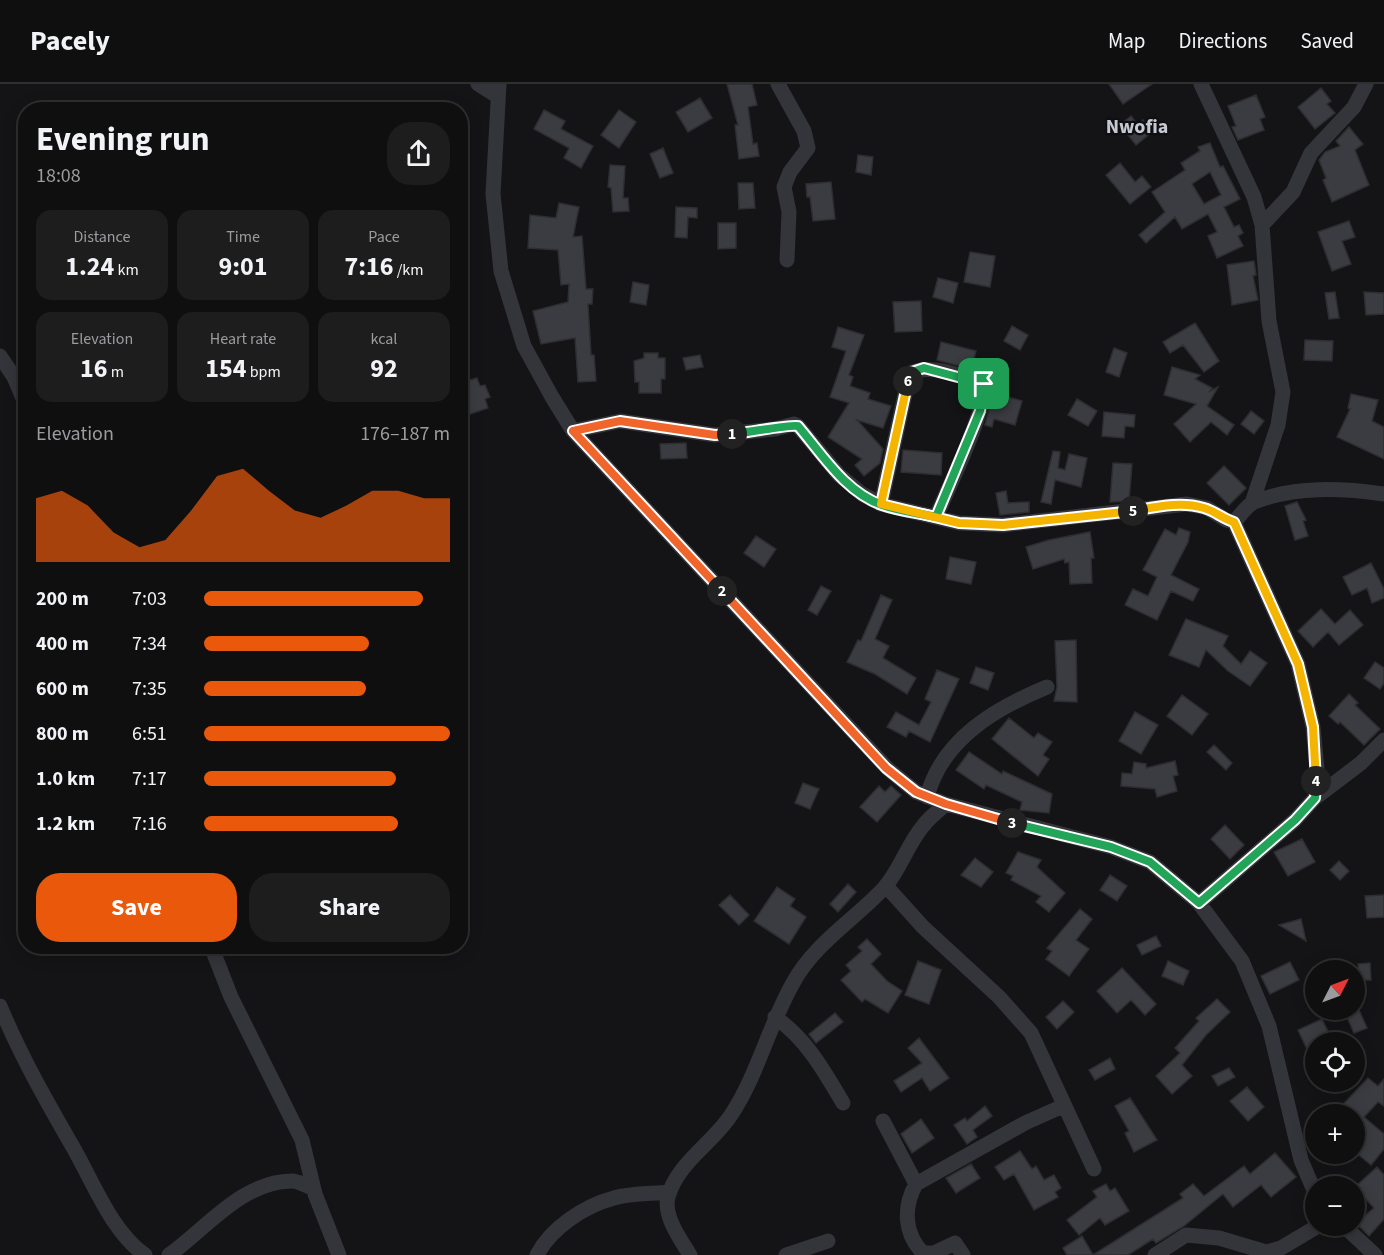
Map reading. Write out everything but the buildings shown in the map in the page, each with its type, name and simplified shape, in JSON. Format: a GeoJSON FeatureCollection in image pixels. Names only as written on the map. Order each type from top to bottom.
{"type":"FeatureCollection","features":[{"type":"Feature","properties":{"kind":"street"},"geometry":{"type":"LineString","coordinates":[[478,84],[498,90],[493,194],[501,272],[524,346],[573,431],[886,768],[916,792],[946,804],[1111,847],[1150,862],[1199,903],[1242,961],[1269,1026],[1301,1160],[1308,1176]]}},
{"type":"Feature","properties":{"kind":"street"},"geometry":{"type":"LineString","coordinates":[[778,84],[804,131],[808,148],[790,172],[784,187],[789,212],[787,260]]}},
{"type":"Feature","properties":{"kind":"street"},"geometry":{"type":"LineString","coordinates":[[1201,84],[1254,197],[1262,225],[1269,321],[1283,392],[1278,425],[1252,503],[1234,522]]}},
{"type":"Feature","properties":{"kind":"street"},"geometry":{"type":"LineString","coordinates":[[1262,225],[1293,192],[1311,153],[1354,108],[1366,84]]}},
{"type":"Feature","properties":{"kind":"street"},"geometry":{"type":"LineString","coordinates":[[0,356],[18,386]]}},
{"type":"Feature","properties":{"kind":"street"},"geometry":{"type":"LineString","coordinates":[[881,504],[907,385],[912,372],[924,368],[953,374],[984,384],[984,391],[980,411],[936,517]]}},
{"type":"Feature","properties":{"kind":"street"},"geometry":{"type":"LineString","coordinates":[[573,431],[620,421],[715,435],[766,430],[794,424],[838,475],[862,494],[881,504],[959,523],[1003,525],[1187,504],[1207,508],[1226,520],[1234,522]]}},
{"type":"Feature","properties":{"kind":"street"},"geometry":{"type":"LineString","coordinates":[[1252,503],[1313,489],[1354,489],[1384,494]]}},
{"type":"Feature","properties":{"kind":"street"},"geometry":{"type":"LineString","coordinates":[[1234,522],[1298,664],[1313,727],[1317,769],[1315,798]]}},
{"type":"Feature","properties":{"kind":"street"},"geometry":{"type":"LineString","coordinates":[[927,797],[938,768],[958,741],[996,711],[1047,687]]}},
{"type":"Feature","properties":{"kind":"street"},"geometry":{"type":"LineString","coordinates":[[1199,903],[1295,820],[1315,798],[1362,763],[1384,740]]}},
{"type":"Feature","properties":{"kind":"street"},"geometry":{"type":"LineString","coordinates":[[690,1255],[668,1213],[667,1198],[682,1170],[717,1134],[731,1115],[745,1090],[775,1017],[806,964],[886,886],[922,826],[946,804]]}},
{"type":"Feature","properties":{"kind":"street"},"geometry":{"type":"LineString","coordinates":[[886,886],[923,927],[999,997],[1031,1033],[1046,1059],[1063,1106],[1094,1169]]}},
{"type":"Feature","properties":{"kind":"street"},"geometry":{"type":"LineString","coordinates":[[214,954],[231,997],[302,1140],[313,1188],[339,1255]]}},
{"type":"Feature","properties":{"kind":"street"},"geometry":{"type":"LineString","coordinates":[[0,1006],[29,1072],[108,1210],[131,1246],[145,1255]]}},
{"type":"Feature","properties":{"kind":"street"},"geometry":{"type":"LineString","coordinates":[[775,1017],[796,1032],[813,1052],[843,1102]]}},
{"type":"Feature","properties":{"kind":"street"},"geometry":{"type":"LineString","coordinates":[[963,1255],[955,1243],[934,1253],[923,1253],[917,1247],[906,1212],[909,1197],[916,1184],[1025,1123],[1063,1106]]}},
{"type":"Feature","properties":{"kind":"street"},"geometry":{"type":"LineString","coordinates":[[883,1121],[916,1184]]}},
{"type":"Feature","properties":{"kind":"street"},"geometry":{"type":"LineString","coordinates":[[169,1255],[232,1203],[257,1190],[292,1180],[313,1188]]}},
{"type":"Feature","properties":{"kind":"street"},"geometry":{"type":"LineString","coordinates":[[537,1255],[552,1232],[569,1220],[614,1198],[670,1192]]}},
{"type":"Feature","properties":{"kind":"street"},"geometry":{"type":"LineString","coordinates":[[1155,1255],[1186,1235],[1219,1238],[1266,1252],[1281,1248],[1305,1234]]}},
{"type":"Feature","properties":{"kind":"street"},"geometry":{"type":"LineString","coordinates":[[1356,1236],[1378,1255],[1384,1249]]}},
{"type":"Feature","properties":{"kind":"street"},"geometry":{"type":"LineString","coordinates":[[786,1255],[828,1241]]}},
{"type":"Feature","properties":{"kind":"district","name":"Nwofia"},"geometry":{"type":"Point","coordinates":[1137,127]}},
{"type":"Feature","properties":{"kind":"route"},"geometry":{"type":"LineString","coordinates":[[984,384],[924,368],[912,372],[907,385],[881,504],[959,523],[1003,525],[1124,513],[1161,506],[1187,504],[1207,508],[1226,520],[1234,522],[1298,664],[1310,704],[1313,727],[1317,769],[1315,798],[1295,820],[1199,903],[1150,862],[1111,847],[1046,832],[946,804],[916,792],[886,768],[573,431],[620,421],[715,435],[750,433],[794,424],[820,451],[838,475],[862,494],[881,504],[936,517],[980,411],[984,384]]}}]}
